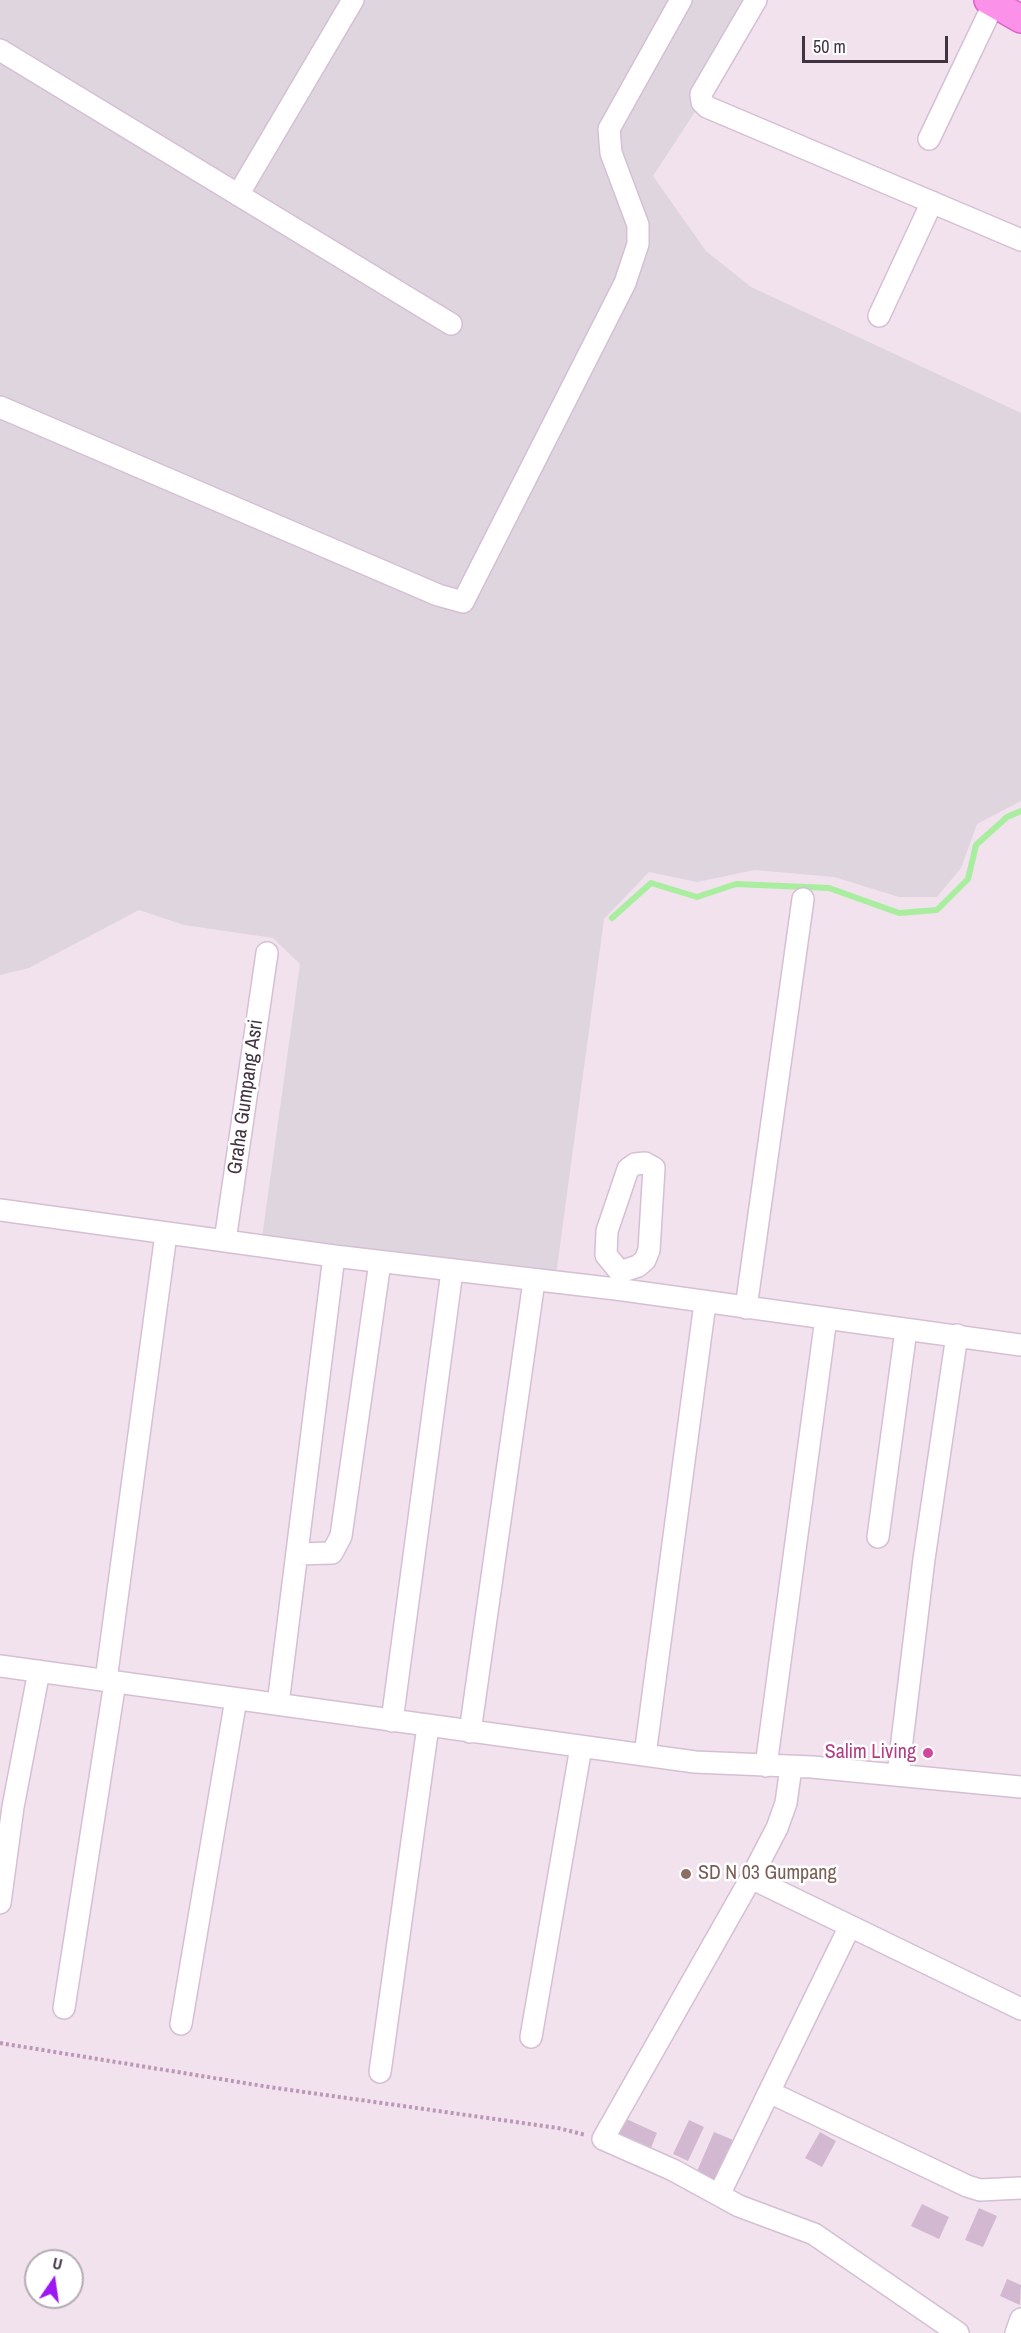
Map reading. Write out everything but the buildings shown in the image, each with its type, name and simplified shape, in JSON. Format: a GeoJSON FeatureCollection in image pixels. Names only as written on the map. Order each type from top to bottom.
{"type":"FeatureCollection","features":[{"type":"Feature","properties":{"kind":"main road"},"geometry":{"type":"LineString","coordinates":[[991,2],[1021,19]]}},
{"type":"Feature","properties":{"kind":"street"},"geometry":{"type":"LineString","coordinates":[[238,195],[353,0]]}},
{"type":"Feature","properties":{"kind":"street"},"geometry":{"type":"LineString","coordinates":[[0,407],[438,595],[463,602],[626,283],[638,244],[638,225],[610,153],[609,129],[681,0]]}},
{"type":"Feature","properties":{"kind":"street"},"geometry":{"type":"LineString","coordinates":[[756,0],[700,94],[702,102],[707,107],[1021,240]]}},
{"type":"Feature","properties":{"kind":"street"},"geometry":{"type":"LineString","coordinates":[[929,139],[991,2]]}},
{"type":"Feature","properties":{"kind":"street"},"geometry":{"type":"LineString","coordinates":[[0,50],[451,324]]}},
{"type":"Feature","properties":{"kind":"street"},"geometry":{"type":"LineString","coordinates":[[879,316],[932,202]]}},
{"type":"Feature","properties":{"kind":"street"},"geometry":{"type":"LineString","coordinates":[[746,1308],[803,899]]}},
{"type":"Feature","properties":{"kind":"street","name":"Graha Gumpang Asri"},"geometry":{"type":"LineString","coordinates":[[225,1241],[267,953]]}},
{"type":"Feature","properties":{"kind":"street"},"geometry":{"type":"LineString","coordinates":[[0,1210],[166,1234],[534,1281],[618,1281],[705,1303],[1021,1345]]}},
{"type":"Feature","properties":{"kind":"street"},"geometry":{"type":"LineString","coordinates":[[64,2008],[110,1681],[166,1234]]}},
{"type":"Feature","properties":{"kind":"street"},"geometry":{"type":"LineString","coordinates":[[278,1704],[334,1256]]}},
{"type":"Feature","properties":{"kind":"street"},"geometry":{"type":"LineString","coordinates":[[297,1554],[332,1553],[341,1536],[380,1262]]}},
{"type":"Feature","properties":{"kind":"street"},"geometry":{"type":"LineString","coordinates":[[392,1721],[452,1271]]}},
{"type":"Feature","properties":{"kind":"street"},"geometry":{"type":"LineString","coordinates":[[470,1732],[534,1281]]}},
{"type":"Feature","properties":{"kind":"street"},"geometry":{"type":"LineString","coordinates":[[645,1755],[705,1303]]}},
{"type":"Feature","properties":{"kind":"street"},"geometry":{"type":"LineString","coordinates":[[766,1766],[826,1318]]}},
{"type":"Feature","properties":{"kind":"street"},"geometry":{"type":"LineString","coordinates":[[878,1537],[906,1330]]}},
{"type":"Feature","properties":{"kind":"street"},"geometry":{"type":"LineString","coordinates":[[898,1774],[924,1559],[957,1335]]}},
{"type":"Feature","properties":{"kind":"street"},"geometry":{"type":"LineString","coordinates":[[0,1666],[696,1762],[1020,1780]]}},
{"type":"Feature","properties":{"kind":"street"},"geometry":{"type":"LineString","coordinates":[[0,1904],[13,1807],[39,1671]]}},
{"type":"Feature","properties":{"kind":"street"},"geometry":{"type":"LineString","coordinates":[[181,2024],[236,1699]]}},
{"type":"Feature","properties":{"kind":"street"},"geometry":{"type":"LineString","coordinates":[[380,2072],[428,1726]]}},
{"type":"Feature","properties":{"kind":"street"},"geometry":{"type":"LineString","coordinates":[[531,2037],[581,1747]]}},
{"type":"Feature","properties":{"kind":"street"},"geometry":{"type":"LineString","coordinates":[[791,1767],[786,1803],[780,1820],[751,1878],[603,2139],[673,2170],[739,2206],[814,2234],[958,2333]]}},
{"type":"Feature","properties":{"kind":"street"},"geometry":{"type":"LineString","coordinates":[[751,1878],[1021,2009]]}},
{"type":"Feature","properties":{"kind":"street"},"geometry":{"type":"LineString","coordinates":[[718,2195],[850,1926]]}},
{"type":"Feature","properties":{"kind":"street"},"geometry":{"type":"LineString","coordinates":[[769,2092],[967,2186],[980,2190],[1021,2188]]}},
{"type":"Feature","properties":{"kind":"street"},"geometry":{"type":"LineString","coordinates":[[1016,2333],[1021,2319]]}},
{"type":"Feature","properties":{"kind":"path"},"geometry":{"type":"LineString","coordinates":[[0,2043],[269,2087],[558,2128],[603,2139]]}},
{"type":"Feature","properties":{"kind":"shaded area"},"geometry":{"type":"Polygon","coordinates":[[[0,0],[768,0],[653,176],[706,251],[751,287],[1021,413],[1021,801],[977,824],[961,868],[937,897],[899,897],[834,877],[755,870],[697,882],[649,872],[604,919],[555,1283],[261,1245],[300,964],[273,938],[184,925],[139,910],[29,968],[0,975],[0,0]]]}},
{"type":"Feature","properties":{"kind":"waterway"},"geometry":{"type":"LineString","coordinates":[[612,918],[651,883],[697,897],[736,884],[829,888],[899,913],[937,910],[968,879],[976,845],[1007,817],[1021,811]]}},
{"type":"Feature","properties":{"kind":"place","name":"Salim Living"},"geometry":{"type":"Point","coordinates":[928,1753]}},
{"type":"Feature","properties":{"kind":"place","name":"SD N 03 Gumpang"},"geometry":{"type":"Point","coordinates":[686,1874]}}]}
